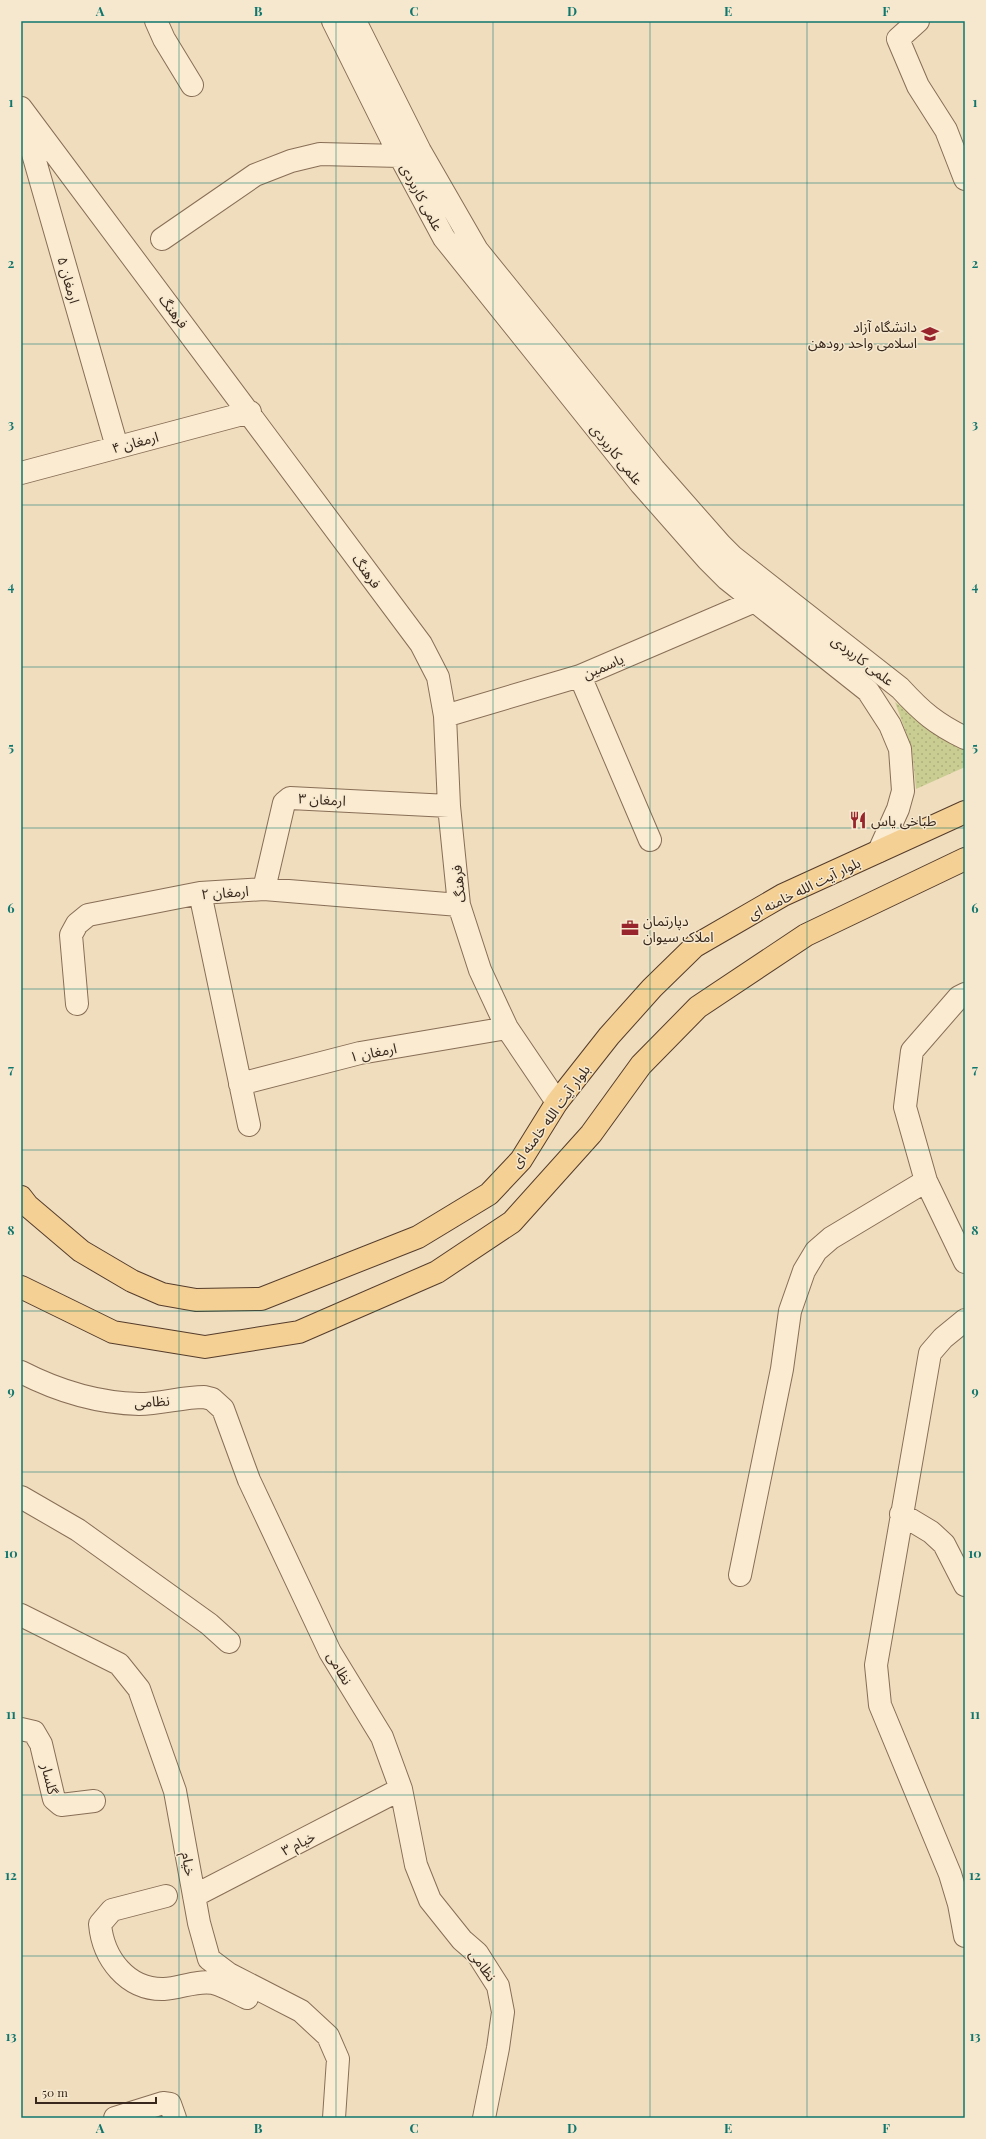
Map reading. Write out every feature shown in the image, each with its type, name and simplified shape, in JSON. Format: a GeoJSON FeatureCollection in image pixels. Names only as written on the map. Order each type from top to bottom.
{"type":"FeatureCollection","features":[{"type":"Feature","properties":{"kind":"main road","name":"بلوار آیت الله خامنه ای"},"geometry":{"type":"LineString","coordinates":[[21,1198],[28,1206],[82,1251],[132,1281],[162,1294],[196,1300],[261,1298],[418,1237],[489,1194],[521,1160],[557,1102],[609,1036],[647,993],[695,946],[784,895],[965,812]]}},
{"type":"Feature","properties":{"kind":"main road"},"geometry":{"type":"LineString","coordinates":[[21,1286],[113,1332],[205,1347],[299,1332],[437,1272],[512,1222],[591,1134],[641,1065],[698,1007],[806,936],[965,859]]}},
{"type":"Feature","properties":{"kind":"street"},"geometry":{"type":"LineString","coordinates":[[156,21],[164,39],[192,84]]}},
{"type":"Feature","properties":{"kind":"street","name":"علمی کاربردی"},"geometry":{"type":"LineString","coordinates":[[333,21],[410,153],[478,250],[541,344],[647,476],[708,560],[755,601],[868,691],[890,725],[900,750],[903,791],[898,809],[879,851]]}},
{"type":"Feature","properties":{"kind":"street","name":"علمی کاربردی"},"geometry":{"type":"LineString","coordinates":[[355,21],[410,153]]}},
{"type":"Feature","properties":{"kind":"street"},"geometry":{"type":"LineString","coordinates":[[918,21],[898,39],[918,86],[946,130],[965,179]]}},
{"type":"Feature","properties":{"kind":"street","name":"فرهنگ"},"geometry":{"type":"LineString","coordinates":[[21,108],[250,412],[421,644],[438,677],[445,716],[449,806],[460,905],[480,970],[507,1028],[557,1102]]}},
{"type":"Feature","properties":{"kind":"street","name":"ارمغان ۵"},"geometry":{"type":"LineString","coordinates":[[21,112],[117,447]]}},
{"type":"Feature","properties":{"kind":"street"},"geometry":{"type":"LineString","coordinates":[[162,239],[255,175],[291,161],[320,154],[410,153]]}},
{"type":"Feature","properties":{"kind":"street","name":"ارمغان ۴"},"geometry":{"type":"LineString","coordinates":[[21,473],[250,412]]}},
{"type":"Feature","properties":{"kind":"street","name":"علمی کاربردی"},"geometry":{"type":"LineString","coordinates":[[647,476],[733,557],[900,688],[918,707],[942,727],[965,738]]}},
{"type":"Feature","properties":{"kind":"street","name":"یاسمین"},"geometry":{"type":"LineString","coordinates":[[445,716],[580,676],[755,601]]}},
{"type":"Feature","properties":{"kind":"street"},"geometry":{"type":"LineString","coordinates":[[580,676],[650,840]]}},
{"type":"Feature","properties":{"kind":"street","name":"ارمغان ۳"},"geometry":{"type":"LineString","coordinates":[[264,889],[284,803],[290,798],[449,806]]}},
{"type":"Feature","properties":{"kind":"street","name":"ارمغان ۲"},"geometry":{"type":"LineString","coordinates":[[77,1004],[71,935],[77,924],[88,915],[200,893],[264,889],[460,905]]}},
{"type":"Feature","properties":{"kind":"street"},"geometry":{"type":"LineString","coordinates":[[200,893],[249,1125]]}},
{"type":"Feature","properties":{"kind":"street"},"geometry":{"type":"LineString","coordinates":[[965,994],[959,997],[912,1051],[905,1107],[926,1181],[965,1262]]}},
{"type":"Feature","properties":{"kind":"street","name":"ارمغان ۱"},"geometry":{"type":"LineString","coordinates":[[240,1084],[360,1054],[507,1028]]}},
{"type":"Feature","properties":{"kind":"street"},"geometry":{"type":"LineString","coordinates":[[740,1575],[782,1368],[790,1311],[804,1270],[816,1251],[831,1238],[926,1181]]}},
{"type":"Feature","properties":{"kind":"street"},"geometry":{"type":"LineString","coordinates":[[965,1320],[943,1338],[930,1353],[876,1665],[877,1689],[880,1705],[950,1874],[959,1904],[965,1936]]}},
{"type":"Feature","properties":{"kind":"street","name":"نظامی"},"geometry":{"type":"LineString","coordinates":[[21,1372],[62,1389],[99,1400],[140,1404],[204,1397],[212,1399],[223,1409],[249,1480],[330,1652],[382,1737],[401,1789],[416,1865],[430,1900],[462,1940],[477,1953],[498,1986],[503,2012],[498,2048],[484,2118]]}},
{"type":"Feature","properties":{"kind":"street"},"geometry":{"type":"LineString","coordinates":[[21,1497],[78,1530],[209,1624],[229,1642]]}},
{"type":"Feature","properties":{"kind":"street"},"geometry":{"type":"LineString","coordinates":[[901,1514],[931,1532],[944,1544],[965,1586]]}},
{"type":"Feature","properties":{"kind":"street","name":"خیام"},"geometry":{"type":"LineString","coordinates":[[21,1615],[119,1664],[139,1689],[175,1791],[194,1896],[203,1940],[209,1959],[230,1974],[301,2011],[328,2036],[338,2059],[334,2118]]}},
{"type":"Feature","properties":{"kind":"street","name":"گلسار"},"geometry":{"type":"LineString","coordinates":[[21,1729],[34,1732],[41,1744],[54,1799],[61,1805],[94,1801]]}},
{"type":"Feature","properties":{"kind":"street","name":"خیام ۳"},"geometry":{"type":"LineString","coordinates":[[194,1896],[401,1789]]}},
{"type":"Feature","properties":{"kind":"street"},"geometry":{"type":"LineString","coordinates":[[166,1896],[112,1910],[100,1924],[102,1940],[114,1965],[142,1986],[164,1989],[196,1983],[214,1983],[328,2036]]}},
{"type":"Feature","properties":{"kind":"street"},"geometry":{"type":"LineString","coordinates":[[115,2118],[163,2103],[170,2104],[175,2118]]}},
{"type":"Feature","properties":{"kind":"green space"},"geometry":{"type":"Polygon","coordinates":[[[895,702],[952,744],[965,749],[965,767],[916,789],[912,749],[895,702]]]}},
{"type":"Feature","properties":{"kind":"place","name":"دانشگاه آزاد اسلامی واحد رودهن"},"geometry":{"type":"Point","coordinates":[930,334]}},
{"type":"Feature","properties":{"kind":"place","name":"طباخی یاس"},"geometry":{"type":"Point","coordinates":[858,820]}},
{"type":"Feature","properties":{"kind":"place","name":"دپارتمان املاک سیوان"},"geometry":{"type":"Point","coordinates":[630,928]}}]}
